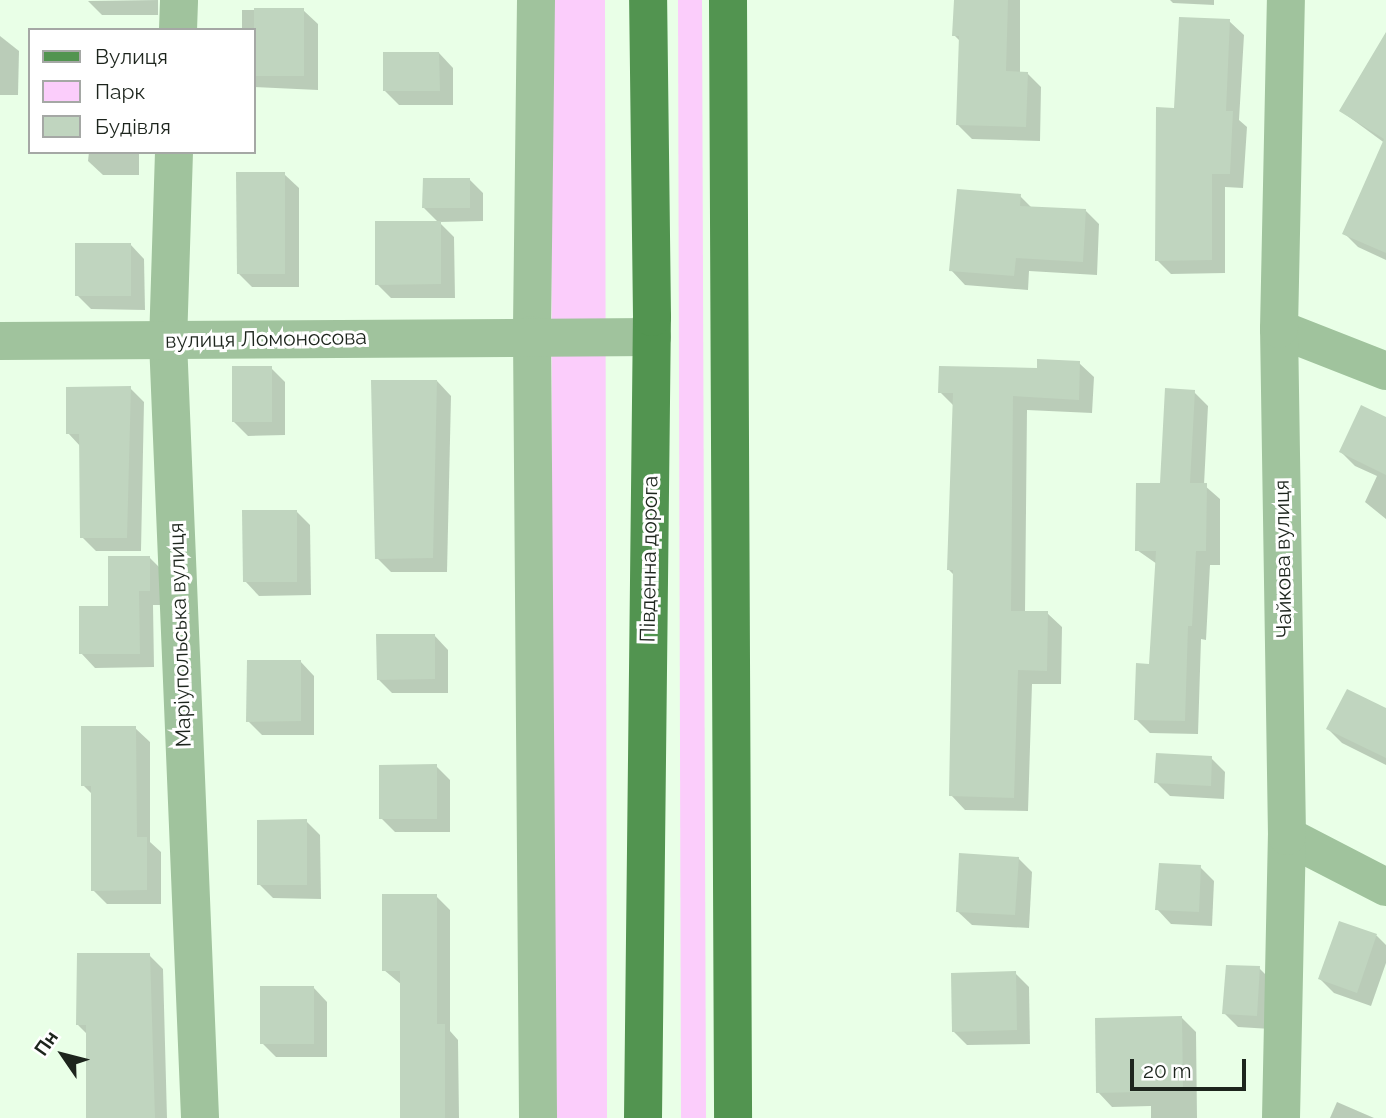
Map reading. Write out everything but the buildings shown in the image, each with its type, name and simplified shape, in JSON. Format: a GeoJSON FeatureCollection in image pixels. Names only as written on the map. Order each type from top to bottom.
{"type":"FeatureCollection","features":[{"type":"Feature","properties":{"kind":"main road","name":"Південна дорога"},"geometry":{"type":"LineString","coordinates":[[643,1118],[652,337],[649,0]]}},
{"type":"Feature","properties":{"kind":"main road"},"geometry":{"type":"LineString","coordinates":[[728,0],[733,1118]]}},
{"type":"Feature","properties":{"kind":"street"},"geometry":{"type":"LineString","coordinates":[[178,28],[179,0]]}},
{"type":"Feature","properties":{"kind":"street"},"geometry":{"type":"LineString","coordinates":[[536,0],[532,335],[538,1118]]}},
{"type":"Feature","properties":{"kind":"street","name":"Чайкова вулиця"},"geometry":{"type":"LineString","coordinates":[[1281,1118],[1287,836],[1279,329],[1286,0]]}},
{"type":"Feature","properties":{"kind":"street","name":"Маріупольська вулиця"},"geometry":{"type":"LineString","coordinates":[[174,154],[168,341],[200,1118]]}},
{"type":"Feature","properties":{"kind":"street"},"geometry":{"type":"LineString","coordinates":[[1279,329],[1386,371]]}},
{"type":"Feature","properties":{"kind":"street","name":"вулиця Ломоносова"},"geometry":{"type":"LineString","coordinates":[[0,341],[532,335],[652,337]]}},
{"type":"Feature","properties":{"kind":"street"},"geometry":{"type":"LineString","coordinates":[[1287,836],[1386,887]]}},
{"type":"Feature","properties":{"kind":"green space"},"geometry":{"type":"Polygon","coordinates":[[[551,0],[605,0],[607,1118],[553,1118],[551,0]]]}},
{"type":"Feature","properties":{"kind":"green space"},"geometry":{"type":"Polygon","coordinates":[[[678,0],[702,0],[706,1118],[681,1118],[678,0]]]}}]}
